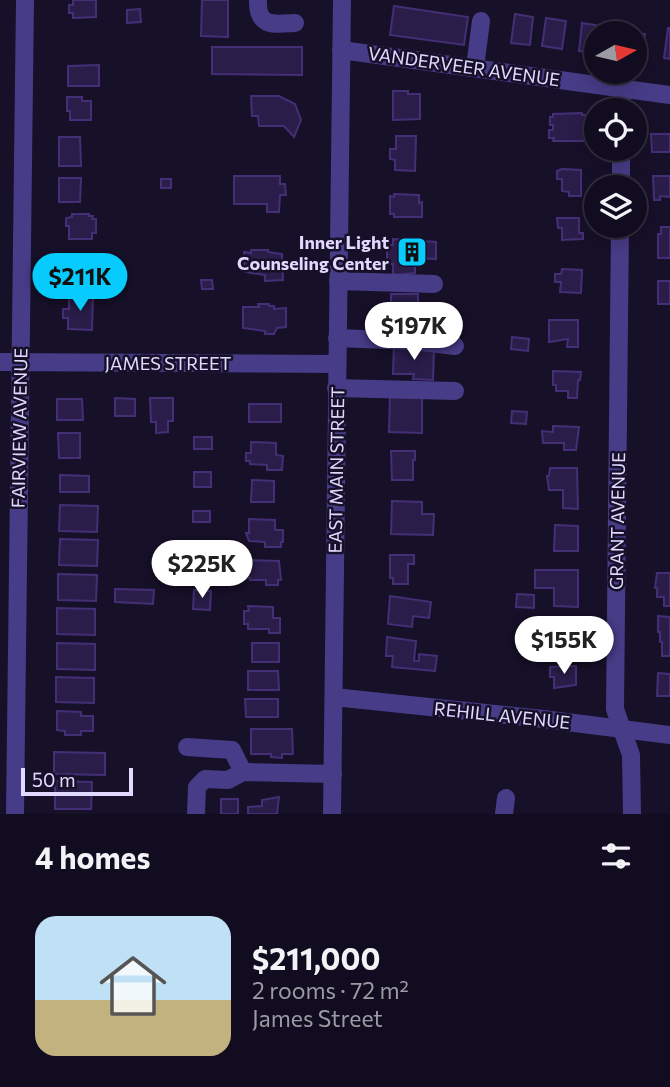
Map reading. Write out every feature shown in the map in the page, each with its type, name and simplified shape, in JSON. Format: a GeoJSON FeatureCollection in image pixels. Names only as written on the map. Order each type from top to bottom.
{"type":"FeatureCollection","features":[{"type":"Feature","properties":{"kind":"street","name":"FAIRVIEW AVENUE"},"geometry":{"type":"LineString","coordinates":[[15,814],[8,790],[20,361],[25,0]]}},
{"type":"Feature","properties":{"kind":"street"},"geometry":{"type":"LineString","coordinates":[[258,0],[258,10],[262,18],[270,24],[295,23]]}},
{"type":"Feature","properties":{"kind":"street","name":"EAST MAIN STREET"},"geometry":{"type":"LineString","coordinates":[[332,814],[342,0]]}},
{"type":"Feature","properties":{"kind":"street"},"geometry":{"type":"LineString","coordinates":[[475,67],[481,21]]}},
{"type":"Feature","properties":{"kind":"street","name":"VANDERVEER AVENUE"},"geometry":{"type":"LineString","coordinates":[[341,50],[670,95]]}},
{"type":"Feature","properties":{"kind":"street"},"geometry":{"type":"LineString","coordinates":[[622,88],[622,98]]}},
{"type":"Feature","properties":{"kind":"street","name":"GRANT AVENUE"},"geometry":{"type":"LineString","coordinates":[[620,238],[615,709],[631,755],[632,814]]}},
{"type":"Feature","properties":{"kind":"street"},"geometry":{"type":"LineString","coordinates":[[338,281],[434,284]]}},
{"type":"Feature","properties":{"kind":"street"},"geometry":{"type":"LineString","coordinates":[[337,338],[413,341],[456,346]]}},
{"type":"Feature","properties":{"kind":"street","name":"JAMES STREET"},"geometry":{"type":"LineString","coordinates":[[0,362],[337,364]]}},
{"type":"Feature","properties":{"kind":"street"},"geometry":{"type":"LineString","coordinates":[[336,388],[455,391]]}},
{"type":"Feature","properties":{"kind":"street","name":"REHILL AVENUE"},"geometry":{"type":"LineString","coordinates":[[334,697],[670,735]]}},
{"type":"Feature","properties":{"kind":"street"},"geometry":{"type":"LineString","coordinates":[[187,747],[232,750],[243,772]]}},
{"type":"Feature","properties":{"kind":"street"},"geometry":{"type":"LineString","coordinates":[[196,814],[197,788],[205,779],[228,780],[243,772],[333,774]]}},
{"type":"Feature","properties":{"kind":"building"},"geometry":{"type":"Polygon","coordinates":[[[73,0],[96,0],[96,17],[73,18],[73,13],[69,13],[69,5],[73,5],[73,0]]]}},
{"type":"Feature","properties":{"kind":"building"},"geometry":{"type":"Polygon","coordinates":[[[202,0],[228,0],[228,37],[201,36],[202,0]]]}},
{"type":"Feature","properties":{"kind":"building"},"geometry":{"type":"Polygon","coordinates":[[[394,6],[468,17],[464,45],[390,35],[394,6]]]}},
{"type":"Feature","properties":{"kind":"building"},"geometry":{"type":"Polygon","coordinates":[[[140,9],[141,22],[127,23],[127,10],[140,9]]]}},
{"type":"Feature","properties":{"kind":"building"},"geometry":{"type":"Polygon","coordinates":[[[515,14],[533,17],[530,45],[511,43],[515,14]]]}},
{"type":"Feature","properties":{"kind":"building"},"geometry":{"type":"Polygon","coordinates":[[[546,18],[566,21],[562,49],[542,46],[546,18]]]}},
{"type":"Feature","properties":{"kind":"building"},"geometry":{"type":"Polygon","coordinates":[[[582,23],[584,52],[579,51],[582,23]]]}},
{"type":"Feature","properties":{"kind":"building"},"geometry":{"type":"Polygon","coordinates":[[[670,28],[670,59],[664,58],[670,28]]]}},
{"type":"Feature","properties":{"kind":"building"},"geometry":{"type":"Polygon","coordinates":[[[212,47],[302,47],[302,75],[212,74],[212,47]]]}},
{"type":"Feature","properties":{"kind":"building"},"geometry":{"type":"Polygon","coordinates":[[[99,65],[99,86],[68,86],[68,66],[99,65]]]}},
{"type":"Feature","properties":{"kind":"building"},"geometry":{"type":"Polygon","coordinates":[[[393,91],[420,94],[420,119],[393,120],[393,91]]]}},
{"type":"Feature","properties":{"kind":"building"},"geometry":{"type":"Polygon","coordinates":[[[251,96],[279,96],[295,104],[301,120],[294,137],[284,126],[259,126],[258,116],[252,116],[251,96]]]}},
{"type":"Feature","properties":{"kind":"building"},"geometry":{"type":"Polygon","coordinates":[[[67,97],[82,97],[82,101],[91,101],[91,120],[70,120],[67,97]]]}},
{"type":"Feature","properties":{"kind":"building"},"geometry":{"type":"Polygon","coordinates":[[[582,113],[584,141],[553,141],[554,138],[549,138],[549,130],[553,130],[550,117],[553,117],[553,114],[582,113]]]}},
{"type":"Feature","properties":{"kind":"building"},"geometry":{"type":"Polygon","coordinates":[[[651,134],[670,134],[670,152],[652,152],[651,134]]]}},
{"type":"Feature","properties":{"kind":"building"},"geometry":{"type":"Polygon","coordinates":[[[396,136],[416,136],[415,171],[395,170],[395,160],[390,159],[390,149],[396,149],[396,136]]]}},
{"type":"Feature","properties":{"kind":"building"},"geometry":{"type":"Polygon","coordinates":[[[59,137],[80,137],[81,166],[59,166],[59,137]]]}},
{"type":"Feature","properties":{"kind":"building"},"geometry":{"type":"Polygon","coordinates":[[[581,170],[581,196],[569,196],[569,192],[562,191],[562,179],[557,179],[557,171],[581,170]]]}},
{"type":"Feature","properties":{"kind":"building"},"geometry":{"type":"Polygon","coordinates":[[[234,176],[280,176],[280,184],[285,184],[286,195],[280,195],[279,212],[267,212],[267,204],[234,204],[234,176]]]}},
{"type":"Feature","properties":{"kind":"building"},"geometry":{"type":"Polygon","coordinates":[[[653,176],[670,176],[670,197],[660,196],[660,200],[654,200],[653,176]]]}},
{"type":"Feature","properties":{"kind":"building"},"geometry":{"type":"Polygon","coordinates":[[[59,178],[81,178],[80,202],[59,202],[59,178]]]}},
{"type":"Feature","properties":{"kind":"building"},"geometry":{"type":"Polygon","coordinates":[[[161,179],[171,179],[171,188],[161,188],[161,179]]]}},
{"type":"Feature","properties":{"kind":"building"},"geometry":{"type":"Polygon","coordinates":[[[394,194],[419,195],[422,217],[394,217],[394,214],[390,214],[390,196],[394,197],[394,194]]]}},
{"type":"Feature","properties":{"kind":"building"},"geometry":{"type":"Polygon","coordinates":[[[72,214],[89,214],[93,216],[92,219],[96,219],[96,233],[92,233],[92,239],[69,239],[66,218],[72,217],[72,214]]]}},
{"type":"Feature","properties":{"kind":"building"},"geometry":{"type":"Polygon","coordinates":[[[557,218],[579,218],[579,233],[583,233],[583,239],[562,240],[562,228],[558,228],[557,218]]]}},
{"type":"Feature","properties":{"kind":"building"},"geometry":{"type":"Polygon","coordinates":[[[661,227],[670,227],[670,258],[658,258],[658,234],[661,234],[661,227]]]}},
{"type":"Feature","properties":{"kind":"building","name":"Inner Light Counseling Center"},"geometry":{"type":"Polygon","coordinates":[[[393,239],[436,242],[436,259],[413,258],[415,273],[396,275],[393,273],[393,264],[387,264],[387,245],[393,245],[393,239]]]}},
{"type":"Feature","properties":{"kind":"building"},"geometry":{"type":"Polygon","coordinates":[[[251,250],[268,250],[282,254],[283,280],[265,281],[265,275],[245,272],[244,252],[251,253],[251,250]]]}},
{"type":"Feature","properties":{"kind":"building"},"geometry":{"type":"Polygon","coordinates":[[[71,254],[97,256],[97,264],[89,264],[89,281],[69,281],[71,254]]]}},
{"type":"Feature","properties":{"kind":"building"},"geometry":{"type":"Polygon","coordinates":[[[562,269],[582,270],[581,293],[560,292],[561,282],[555,282],[555,274],[561,274],[562,269]]]}},
{"type":"Feature","properties":{"kind":"building"},"geometry":{"type":"Polygon","coordinates":[[[201,280],[212,280],[213,289],[202,289],[201,280]]]}},
{"type":"Feature","properties":{"kind":"building"},"geometry":{"type":"Polygon","coordinates":[[[658,281],[670,281],[670,304],[658,304],[658,281]]]}},
{"type":"Feature","properties":{"kind":"building"},"geometry":{"type":"Polygon","coordinates":[[[391,294],[418,294],[418,308],[423,308],[423,330],[391,331],[391,294]]]}},
{"type":"Feature","properties":{"kind":"building"},"geometry":{"type":"Polygon","coordinates":[[[69,297],[93,297],[92,330],[68,329],[68,318],[63,318],[63,309],[69,309],[69,297]]]}},
{"type":"Feature","properties":{"kind":"building"},"geometry":{"type":"Polygon","coordinates":[[[258,304],[269,304],[274,306],[274,309],[286,308],[286,327],[277,328],[274,334],[243,328],[243,307],[259,307],[258,304]]]}},
{"type":"Feature","properties":{"kind":"building"},"geometry":{"type":"Polygon","coordinates":[[[549,320],[578,320],[578,347],[567,347],[568,339],[549,342],[549,320]]]}},
{"type":"Feature","properties":{"kind":"building"},"geometry":{"type":"Polygon","coordinates":[[[512,337],[529,339],[528,351],[511,349],[512,337]]]}},
{"type":"Feature","properties":{"kind":"building"},"geometry":{"type":"Polygon","coordinates":[[[394,345],[434,349],[433,380],[413,379],[414,374],[393,374],[394,345]]]}},
{"type":"Feature","properties":{"kind":"building"},"geometry":{"type":"Polygon","coordinates":[[[553,371],[581,372],[577,398],[568,398],[568,391],[556,391],[553,371]]]}},
{"type":"Feature","properties":{"kind":"building"},"geometry":{"type":"Polygon","coordinates":[[[390,396],[422,396],[422,433],[389,432],[390,396]]]}},
{"type":"Feature","properties":{"kind":"building"},"geometry":{"type":"Polygon","coordinates":[[[115,398],[135,399],[135,416],[115,416],[115,398]]]}},
{"type":"Feature","properties":{"kind":"building"},"geometry":{"type":"Polygon","coordinates":[[[150,398],[173,398],[173,421],[168,421],[168,432],[156,433],[156,422],[151,422],[150,398]]]}},
{"type":"Feature","properties":{"kind":"building"},"geometry":{"type":"Polygon","coordinates":[[[57,399],[82,399],[83,420],[57,420],[57,399]]]}},
{"type":"Feature","properties":{"kind":"building"},"geometry":{"type":"Polygon","coordinates":[[[249,404],[281,404],[281,422],[249,422],[249,404]]]}},
{"type":"Feature","properties":{"kind":"building"},"geometry":{"type":"Polygon","coordinates":[[[512,411],[527,412],[526,424],[511,423],[512,411]]]}},
{"type":"Feature","properties":{"kind":"building"},"geometry":{"type":"Polygon","coordinates":[[[553,426],[579,427],[576,450],[564,450],[564,443],[543,443],[542,431],[553,432],[553,426]]]}},
{"type":"Feature","properties":{"kind":"building"},"geometry":{"type":"Polygon","coordinates":[[[58,433],[80,433],[80,458],[59,458],[58,433]]]}},
{"type":"Feature","properties":{"kind":"building"},"geometry":{"type":"Polygon","coordinates":[[[194,437],[212,437],[212,449],[194,449],[194,437]]]}},
{"type":"Feature","properties":{"kind":"building"},"geometry":{"type":"Polygon","coordinates":[[[251,442],[276,443],[276,455],[283,456],[282,470],[267,470],[267,465],[250,464],[250,461],[246,461],[246,453],[251,453],[251,442]]]}},
{"type":"Feature","properties":{"kind":"building"},"geometry":{"type":"Polygon","coordinates":[[[391,451],[415,451],[413,480],[392,480],[391,451]]]}},
{"type":"Feature","properties":{"kind":"building"},"geometry":{"type":"Polygon","coordinates":[[[550,468],[577,468],[578,509],[563,508],[563,490],[549,490],[547,476],[550,468]]]}},
{"type":"Feature","properties":{"kind":"building"},"geometry":{"type":"Polygon","coordinates":[[[194,472],[211,472],[211,487],[194,487],[194,472]]]}},
{"type":"Feature","properties":{"kind":"building"},"geometry":{"type":"Polygon","coordinates":[[[60,475],[89,476],[89,492],[60,492],[60,475]]]}},
{"type":"Feature","properties":{"kind":"building"},"geometry":{"type":"Polygon","coordinates":[[[252,480],[274,481],[274,502],[251,502],[252,480]]]}},
{"type":"Feature","properties":{"kind":"building"},"geometry":{"type":"Polygon","coordinates":[[[392,501],[422,502],[422,514],[434,514],[433,535],[391,534],[392,501]]]}},
{"type":"Feature","properties":{"kind":"building"},"geometry":{"type":"Polygon","coordinates":[[[60,505],[98,506],[97,532],[59,531],[60,505]]]}},
{"type":"Feature","properties":{"kind":"building"},"geometry":{"type":"Polygon","coordinates":[[[193,511],[210,511],[210,522],[193,522],[193,511]]]}},
{"type":"Feature","properties":{"kind":"building"},"geometry":{"type":"Polygon","coordinates":[[[249,519],[275,520],[275,530],[283,530],[281,547],[265,547],[265,542],[249,541],[246,533],[249,533],[249,519]]]}},
{"type":"Feature","properties":{"kind":"building"},"geometry":{"type":"Polygon","coordinates":[[[555,525],[578,526],[578,551],[554,551],[555,525]]]}},
{"type":"Feature","properties":{"kind":"building"},"geometry":{"type":"Polygon","coordinates":[[[60,539],[98,540],[97,566],[59,565],[60,539]]]}},
{"type":"Feature","properties":{"kind":"building"},"geometry":{"type":"Polygon","coordinates":[[[196,554],[210,554],[210,579],[192,579],[196,554]]]}},
{"type":"Feature","properties":{"kind":"building"},"geometry":{"type":"Polygon","coordinates":[[[390,555],[414,555],[414,564],[408,564],[408,584],[393,584],[393,578],[390,578],[390,555]]]}},
{"type":"Feature","properties":{"kind":"building"},"geometry":{"type":"Polygon","coordinates":[[[250,560],[279,561],[281,580],[278,580],[278,585],[266,585],[266,580],[247,578],[250,573],[250,560]]]}},
{"type":"Feature","properties":{"kind":"building"},"geometry":{"type":"Polygon","coordinates":[[[535,570],[578,570],[578,607],[554,606],[554,588],[535,588],[535,570]]]}},
{"type":"Feature","properties":{"kind":"building"},"geometry":{"type":"Polygon","coordinates":[[[657,573],[670,573],[670,606],[664,606],[664,597],[657,597],[657,573]]]}},
{"type":"Feature","properties":{"kind":"building"},"geometry":{"type":"Polygon","coordinates":[[[58,574],[97,575],[96,601],[58,600],[58,574]]]}},
{"type":"Feature","properties":{"kind":"building"},"geometry":{"type":"Polygon","coordinates":[[[115,589],[154,590],[153,604],[115,602],[115,589]]]}},
{"type":"Feature","properties":{"kind":"building"},"geometry":{"type":"Polygon","coordinates":[[[194,590],[211,591],[210,610],[193,609],[194,590]]]}},
{"type":"Feature","properties":{"kind":"building"},"geometry":{"type":"Polygon","coordinates":[[[517,594],[534,595],[534,608],[516,607],[517,594]]]}},
{"type":"Feature","properties":{"kind":"building"},"geometry":{"type":"Polygon","coordinates":[[[390,596],[431,602],[429,618],[413,616],[412,627],[388,624],[390,596]]]}},
{"type":"Feature","properties":{"kind":"building"},"geometry":{"type":"Polygon","coordinates":[[[248,606],[273,607],[273,618],[280,618],[280,633],[269,633],[269,629],[248,629],[248,624],[244,624],[244,611],[249,611],[248,606]]]}},
{"type":"Feature","properties":{"kind":"building"},"geometry":{"type":"Polygon","coordinates":[[[57,608],[95,609],[95,635],[57,634],[57,608]]]}},
{"type":"Feature","properties":{"kind":"building"},"geometry":{"type":"Polygon","coordinates":[[[658,616],[670,617],[670,656],[662,656],[658,616]]]}},
{"type":"Feature","properties":{"kind":"building"},"geometry":{"type":"Polygon","coordinates":[[[557,620],[572,620],[576,643],[572,643],[572,657],[556,657],[557,620]]]}},
{"type":"Feature","properties":{"kind":"building"},"geometry":{"type":"Polygon","coordinates":[[[387,637],[416,641],[414,661],[419,661],[419,654],[437,656],[435,671],[392,667],[393,656],[386,656],[387,637]]]}},
{"type":"Feature","properties":{"kind":"building"},"geometry":{"type":"Polygon","coordinates":[[[57,643],[95,644],[95,670],[57,669],[57,643]]]}},
{"type":"Feature","properties":{"kind":"building"},"geometry":{"type":"Polygon","coordinates":[[[252,643],[279,643],[279,662],[252,662],[252,643]]]}},
{"type":"Feature","properties":{"kind":"building"},"geometry":{"type":"Polygon","coordinates":[[[576,666],[576,685],[554,688],[550,667],[576,666]]]}},
{"type":"Feature","properties":{"kind":"building"},"geometry":{"type":"Polygon","coordinates":[[[248,671],[278,671],[279,690],[248,690],[248,671]]]}},
{"type":"Feature","properties":{"kind":"building"},"geometry":{"type":"Polygon","coordinates":[[[658,673],[670,674],[670,696],[657,696],[658,673]]]}},
{"type":"Feature","properties":{"kind":"building"},"geometry":{"type":"Polygon","coordinates":[[[56,677],[94,678],[94,703],[56,702],[56,677]]]}},
{"type":"Feature","properties":{"kind":"building"},"geometry":{"type":"Polygon","coordinates":[[[245,699],[278,699],[278,717],[246,717],[245,699]]]}},
{"type":"Feature","properties":{"kind":"building"},"geometry":{"type":"Polygon","coordinates":[[[57,711],[81,712],[81,716],[93,716],[93,731],[81,731],[81,735],[65,735],[65,731],[57,730],[57,711]]]}},
{"type":"Feature","properties":{"kind":"building"},"geometry":{"type":"Polygon","coordinates":[[[251,729],[292,729],[293,754],[282,754],[282,758],[271,757],[271,754],[251,754],[251,729]]]}},
{"type":"Feature","properties":{"kind":"building"},"geometry":{"type":"Polygon","coordinates":[[[54,752],[105,753],[105,775],[54,774],[54,752]]]}},
{"type":"Feature","properties":{"kind":"building"},"geometry":{"type":"Polygon","coordinates":[[[55,781],[92,782],[91,809],[55,809],[55,781]]]}},
{"type":"Feature","properties":{"kind":"building"},"geometry":{"type":"Polygon","coordinates":[[[279,797],[277,814],[248,814],[248,807],[262,806],[262,800],[279,797]]]}},
{"type":"Feature","properties":{"kind":"building"},"geometry":{"type":"Polygon","coordinates":[[[221,799],[238,799],[238,814],[221,814],[221,799]]]}},
{"type":"Feature","properties":{"kind":"place","name":"Inner Light Counseling Center"},"geometry":{"type":"Point","coordinates":[412,252]}}]}
